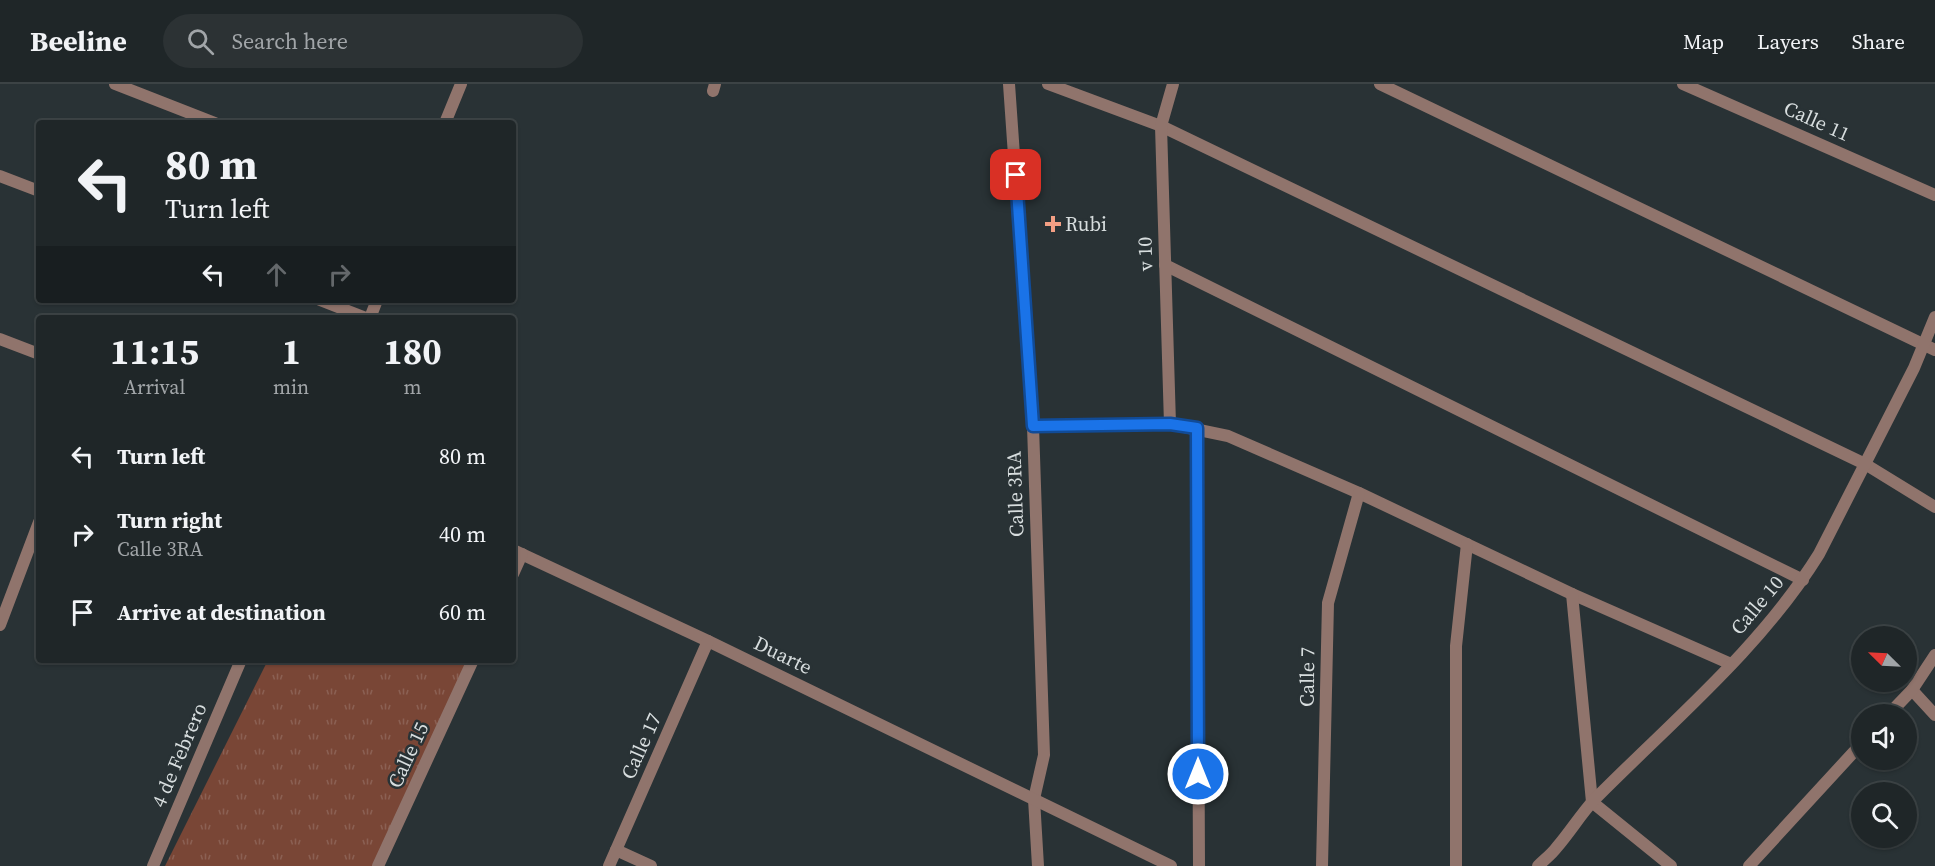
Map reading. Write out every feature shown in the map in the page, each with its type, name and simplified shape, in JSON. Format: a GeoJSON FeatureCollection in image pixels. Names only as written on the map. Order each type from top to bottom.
{"type":"FeatureCollection","features":[{"type":"Feature","properties":{"kind":"street"},"geometry":{"type":"LineString","coordinates":[[115,84],[207,120]]}},
{"type":"Feature","properties":{"kind":"street"},"geometry":{"type":"LineString","coordinates":[[447,120],[461,84]]}},
{"type":"Feature","properties":{"kind":"street","name":"Calle 3RA"},"geometry":{"type":"LineString","coordinates":[[1009,84],[1033,426],[1044,755],[1034,799],[1038,866]]}},
{"type":"Feature","properties":{"kind":"street"},"geometry":{"type":"LineString","coordinates":[[1048,84],[1161,126],[1865,464],[1935,507]]}},
{"type":"Feature","properties":{"kind":"street","name":"v 10"},"geometry":{"type":"LineString","coordinates":[[1170,424],[1161,126],[1173,84]]}},
{"type":"Feature","properties":{"kind":"street"},"geometry":{"type":"LineString","coordinates":[[1380,84],[1929,348]]}},
{"type":"Feature","properties":{"kind":"street","name":"Calle 11"},"geometry":{"type":"LineString","coordinates":[[1683,84],[1935,195]]}},
{"type":"Feature","properties":{"kind":"street"},"geometry":{"type":"LineString","coordinates":[[0,176],[36,190]]}},
{"type":"Feature","properties":{"kind":"street"},"geometry":{"type":"LineString","coordinates":[[1165,266],[1803,580]]}},
{"type":"Feature","properties":{"kind":"street"},"geometry":{"type":"LineString","coordinates":[[328,303],[360,315]]}},
{"type":"Feature","properties":{"kind":"street","name":"Calle 10"},"geometry":{"type":"LineString","coordinates":[[1538,866],[1557,848],[1592,802],[1708,690],[1750,645],[1803,580],[1819,554],[1914,368],[1929,348],[1935,317]]}},
{"type":"Feature","properties":{"kind":"street"},"geometry":{"type":"LineString","coordinates":[[0,339],[36,353]]}},
{"type":"Feature","properties":{"kind":"street"},"geometry":{"type":"LineString","coordinates":[[1033,426],[1170,424],[1228,436],[1359,493],[1572,594],[1731,664]]}},
{"type":"Feature","properties":{"kind":"street"},"geometry":{"type":"LineString","coordinates":[[1197,428],[1199,866]]}},
{"type":"Feature","properties":{"kind":"street","name":"Calle 7"},"geometry":{"type":"LineString","coordinates":[[1322,866],[1328,603],[1359,493]]}},
{"type":"Feature","properties":{"kind":"street"},"geometry":{"type":"LineString","coordinates":[[0,625],[36,530]]}},
{"type":"Feature","properties":{"kind":"street"},"geometry":{"type":"LineString","coordinates":[[1456,866],[1456,646],[1467,544]]}},
{"type":"Feature","properties":{"kind":"street","name":"Duarte"},"geometry":{"type":"LineString","coordinates":[[518,552],[708,641],[1171,866]]}},
{"type":"Feature","properties":{"kind":"street"},"geometry":{"type":"LineString","coordinates":[[1572,594],[1592,802],[1671,866]]}},
{"type":"Feature","properties":{"kind":"street","name":"Calle 17"},"geometry":{"type":"LineString","coordinates":[[609,866],[708,641]]}},
{"type":"Feature","properties":{"kind":"street"},"geometry":{"type":"LineString","coordinates":[[1917,682],[1935,655]]}},
{"type":"Feature","properties":{"kind":"street","name":"4 de Febrero"},"geometry":{"type":"LineString","coordinates":[[153,866],[240,663]]}},
{"type":"Feature","properties":{"kind":"street","name":"Calle 15"},"geometry":{"type":"LineString","coordinates":[[378,866],[472,663]]}},
{"type":"Feature","properties":{"kind":"street"},"geometry":{"type":"LineString","coordinates":[[1899,704],[1910,692]]}},
{"type":"Feature","properties":{"kind":"street"},"geometry":{"type":"LineString","coordinates":[[1914,692],[1935,715]]}},
{"type":"Feature","properties":{"kind":"street"},"geometry":{"type":"LineString","coordinates":[[1749,866],[1851,755]]}},
{"type":"Feature","properties":{"kind":"street"},"geometry":{"type":"LineString","coordinates":[[616,850],[651,866]]}},
{"type":"Feature","properties":{"kind":"green space"},"geometry":{"type":"Polygon","coordinates":[[[266,663],[472,663],[378,866],[165,866],[266,663]]]}},
{"type":"Feature","properties":{"kind":"place","name":"Rubi"},"geometry":{"type":"Point","coordinates":[1053,224]}},
{"type":"Feature","properties":{"kind":"route"},"geometry":{"type":"LineString","coordinates":[[1016,175],[1033,426],[1170,424],[1197,428],[1198,774]]}}]}
